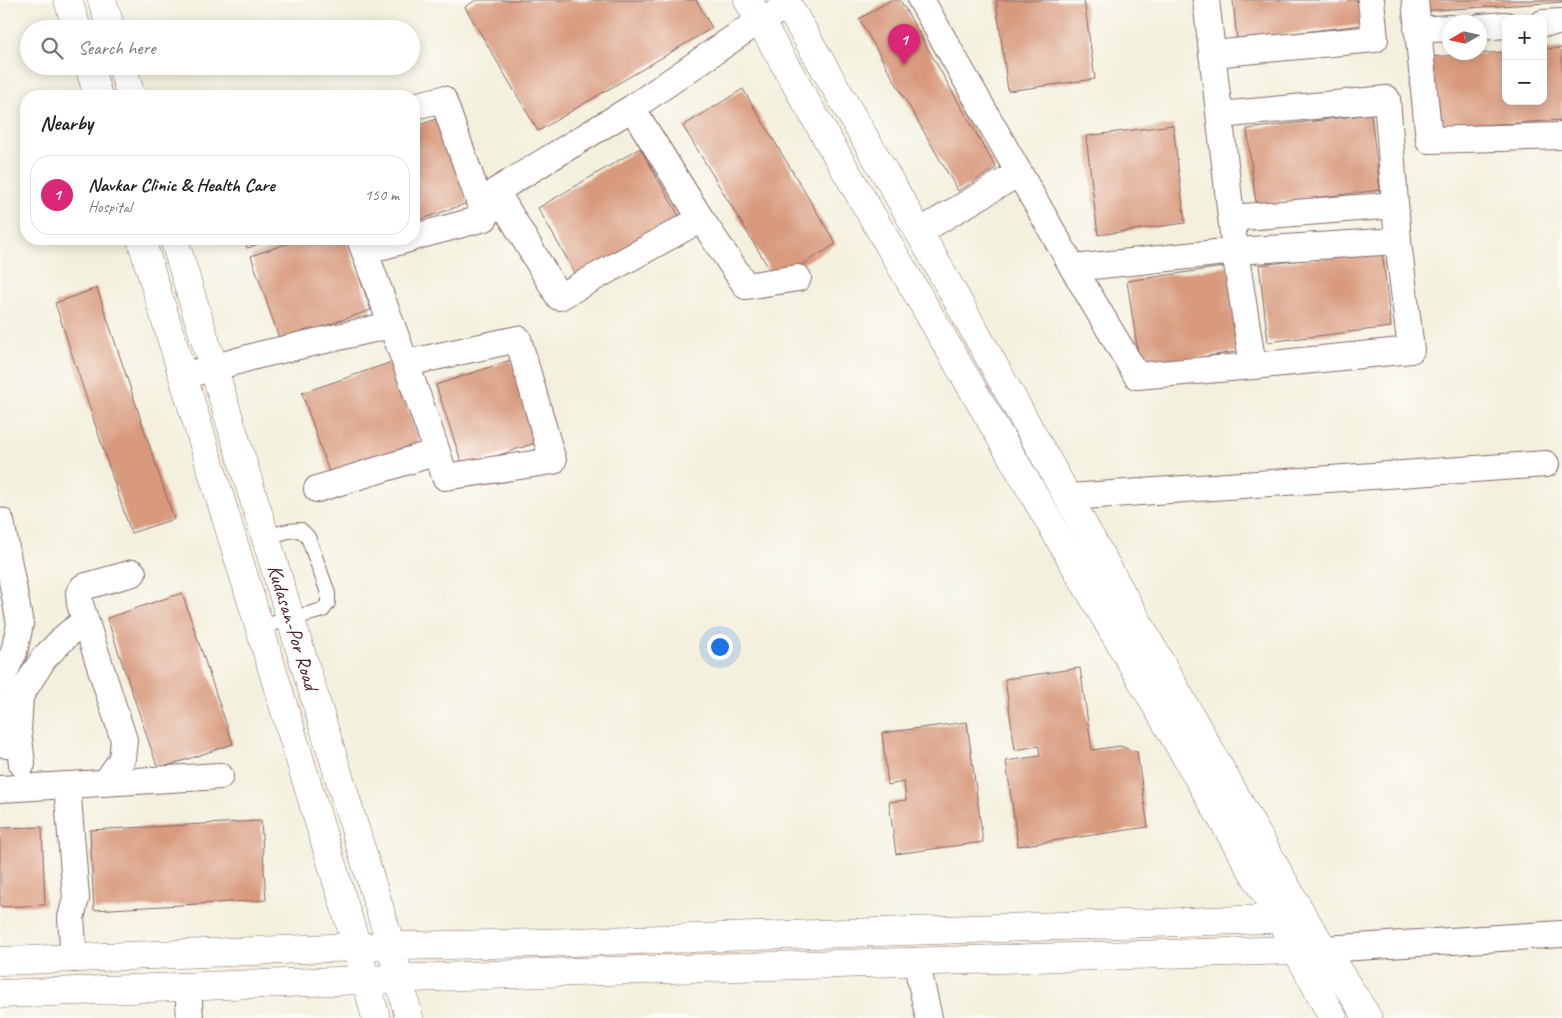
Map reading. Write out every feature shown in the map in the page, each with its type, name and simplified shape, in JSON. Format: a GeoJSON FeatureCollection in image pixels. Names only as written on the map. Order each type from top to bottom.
{"type":"FeatureCollection","features":[{"type":"Feature","properties":{"kind":"street"},"geometry":{"type":"LineString","coordinates":[[68,0],[74,20]]}},
{"type":"Feature","properties":{"kind":"street"},"geometry":{"type":"LineString","coordinates":[[102,0],[108,20]]}},
{"type":"Feature","properties":{"kind":"street"},"geometry":{"type":"LineString","coordinates":[[921,0],[1073,268],[1137,376],[1411,350],[1398,241],[1387,100],[1220,115]]}},
{"type":"Feature","properties":{"kind":"street"},"geometry":{"type":"LineString","coordinates":[[1206,0],[1236,251],[1253,366]]}},
{"type":"Feature","properties":{"kind":"street"},"geometry":{"type":"LineString","coordinates":[[1212,54],[1375,39],[1371,0]]}},
{"type":"Feature","properties":{"kind":"street"},"geometry":{"type":"LineString","coordinates":[[1415,0],[1429,140],[1562,136]]}},
{"type":"Feature","properties":{"kind":"street"},"geometry":{"type":"LineString","coordinates":[[701,219],[559,297],[496,191],[632,108],[754,10],[787,3],[1069,497],[1292,918],[1297,950],[1333,1018]]}},
{"type":"Feature","properties":{"kind":"street"},"geometry":{"type":"LineString","coordinates":[[754,10],[821,128],[1292,918],[1325,949],[1368,1018]]}},
{"type":"Feature","properties":{"kind":"street"},"geometry":{"type":"LineString","coordinates":[[1547,23],[1562,22]]}},
{"type":"Feature","properties":{"kind":"street"},"geometry":{"type":"LineString","coordinates":[[1487,26],[1502,25]]}},
{"type":"Feature","properties":{"kind":"street"},"geometry":{"type":"LineString","coordinates":[[1417,30],[1442,28]]}},
{"type":"Feature","properties":{"kind":"street"},"geometry":{"type":"LineString","coordinates":[[91,75],[96,90]]}},
{"type":"Feature","properties":{"kind":"street"},"geometry":{"type":"LineString","coordinates":[[125,75],[129,90]]}},
{"type":"Feature","properties":{"kind":"street"},"geometry":{"type":"LineString","coordinates":[[420,104],[443,98],[485,218],[420,235]]}},
{"type":"Feature","properties":{"kind":"street"},"geometry":{"type":"LineString","coordinates":[[632,108],[701,219],[746,286],[798,278]]}},
{"type":"Feature","properties":{"kind":"street"},"geometry":{"type":"LineString","coordinates":[[919,232],[1019,173]]}},
{"type":"Feature","properties":{"kind":"street"},"geometry":{"type":"LineString","coordinates":[[1232,218],[1395,205]]}},
{"type":"Feature","properties":{"kind":"street"},"geometry":{"type":"LineString","coordinates":[[1073,268],[1236,251],[1398,241]]}},
{"type":"Feature","properties":{"kind":"street","name":"Kudasan-Por Road"},"geometry":{"type":"LineString","coordinates":[[143,245],[357,947],[376,1018]]}},
{"type":"Feature","properties":{"kind":"street","name":"Kudasan-Por Road"},"geometry":{"type":"LineString","coordinates":[[176,245],[391,946],[409,1018]]}},
{"type":"Feature","properties":{"kind":"street"},"geometry":{"type":"LineString","coordinates":[[363,245],[445,477],[553,460],[518,339],[406,363]]}},
{"type":"Feature","properties":{"kind":"street"},"geometry":{"type":"LineString","coordinates":[[183,376],[213,366],[391,325]]}},
{"type":"Feature","properties":{"kind":"street"},"geometry":{"type":"LineString","coordinates":[[317,489],[437,452]]}},
{"type":"Feature","properties":{"kind":"street"},"geometry":{"type":"LineString","coordinates":[[1069,497],[1546,464]]}},
{"type":"Feature","properties":{"kind":"street"},"geometry":{"type":"LineString","coordinates":[[0,521],[20,624],[7,652],[0,682]]}},
{"type":"Feature","properties":{"kind":"street"},"geometry":{"type":"LineString","coordinates":[[106,782],[122,759],[124,740],[80,604],[79,593],[84,587],[133,573]]}},
{"type":"Feature","properties":{"kind":"street"},"geometry":{"type":"LineString","coordinates":[[22,764],[18,730],[20,696],[44,658],[85,620]]}},
{"type":"Feature","properties":{"kind":"street"},"geometry":{"type":"LineString","coordinates":[[0,702],[9,758],[22,764],[53,785],[76,898],[71,918],[74,958]]}},
{"type":"Feature","properties":{"kind":"street"},"geometry":{"type":"LineString","coordinates":[[0,789],[220,776]]}},
{"type":"Feature","properties":{"kind":"street"},"geometry":{"type":"LineString","coordinates":[[0,961],[357,947],[541,943],[1292,918]]}},
{"type":"Feature","properties":{"kind":"street"},"geometry":{"type":"LineString","coordinates":[[0,994],[366,979],[1325,949],[1562,934]]}},
{"type":"Feature","properties":{"kind":"street"},"geometry":{"type":"LineString","coordinates":[[916,961],[929,1018]]}},
{"type":"Feature","properties":{"kind":"street"},"geometry":{"type":"LineString","coordinates":[[188,987],[190,1018]]}},
{"type":"Feature","properties":{"kind":"lane"},"geometry":{"type":"LineString","coordinates":[[260,627],[323,610],[328,604],[328,593],[308,537],[302,530],[288,531],[266,537]]}},
{"type":"Feature","properties":{"kind":"building"},"geometry":{"type":"Polygon","coordinates":[[[476,0],[696,0],[712,28],[538,131],[465,7],[476,0]]]}},
{"type":"Feature","properties":{"kind":"building"},"geometry":{"type":"Polygon","coordinates":[[[891,0],[900,0],[996,168],[958,191],[859,19],[891,0]]]}},
{"type":"Feature","properties":{"kind":"building"},"geometry":{"type":"Polygon","coordinates":[[[996,0],[1084,0],[1095,79],[1008,91],[996,0]]]}},
{"type":"Feature","properties":{"kind":"building"},"geometry":{"type":"Polygon","coordinates":[[[1233,0],[1358,0],[1361,25],[1237,40],[1233,0]]]}},
{"type":"Feature","properties":{"kind":"building"},"geometry":{"type":"Polygon","coordinates":[[[1421,0],[1562,0],[1562,2],[1422,11],[1421,0]]]}},
{"type":"Feature","properties":{"kind":"building"},"geometry":{"type":"Polygon","coordinates":[[[1562,48],[1562,120],[1433,128],[1428,57],[1442,56],[1442,60],[1487,60],[1487,53],[1502,52],[1502,105],[1547,105],[1547,49],[1562,48]]]}},
{"type":"Feature","properties":{"kind":"building"},"geometry":{"type":"Polygon","coordinates":[[[743,89],[836,244],[776,280],[683,126],[743,89]]]}},
{"type":"Feature","properties":{"kind":"building"},"geometry":{"type":"Polygon","coordinates":[[[1371,114],[1380,190],[1256,205],[1247,129],[1371,114]]]}},
{"type":"Feature","properties":{"kind":"building"},"geometry":{"type":"Polygon","coordinates":[[[439,118],[468,203],[420,220],[420,125],[439,118]]]}},
{"type":"Feature","properties":{"kind":"building"},"geometry":{"type":"Polygon","coordinates":[[[1173,125],[1185,223],[1098,235],[1086,136],[1173,125]]]}},
{"type":"Feature","properties":{"kind":"building"},"geometry":{"type":"Polygon","coordinates":[[[640,148],[682,221],[579,280],[538,208],[640,148]]]}},
{"type":"Feature","properties":{"kind":"building"},"geometry":{"type":"Polygon","coordinates":[[[283,245],[348,245],[371,310],[280,341],[251,256],[283,245]]]}},
{"type":"Feature","properties":{"kind":"building"},"geometry":{"type":"Polygon","coordinates":[[[1382,251],[1391,327],[1268,342],[1259,265],[1382,251]]]}},
{"type":"Feature","properties":{"kind":"building"},"geometry":{"type":"Polygon","coordinates":[[[1230,266],[1242,351],[1140,366],[1127,281],[1230,266]]]}},
{"type":"Feature","properties":{"kind":"building"},"geometry":{"type":"Polygon","coordinates":[[[97,288],[174,519],[131,533],[55,303],[97,288]]]}},
{"type":"Feature","properties":{"kind":"building"},"geometry":{"type":"Polygon","coordinates":[[[511,360],[538,442],[463,467],[436,385],[511,360]]]}},
{"type":"Feature","properties":{"kind":"building"},"geometry":{"type":"Polygon","coordinates":[[[392,362],[421,447],[331,478],[302,393],[392,362]]]}},
{"type":"Feature","properties":{"kind":"building"},"geometry":{"type":"Polygon","coordinates":[[[182,593],[233,744],[158,769],[107,618],[182,593]]]}},
{"type":"Feature","properties":{"kind":"building"},"geometry":{"type":"Polygon","coordinates":[[[1080,668],[1092,750],[1120,746],[1137,752],[1148,827],[1018,846],[1006,761],[1040,756],[1039,746],[1015,750],[1005,679],[1080,668]]]}},
{"type":"Feature","properties":{"kind":"building"},"geometry":{"type":"Polygon","coordinates":[[[967,722],[983,842],[896,854],[889,802],[906,800],[904,782],[888,785],[882,733],[967,722]]]}},
{"type":"Feature","properties":{"kind":"building"},"geometry":{"type":"Polygon","coordinates":[[[261,821],[266,900],[94,910],[90,830],[261,821]]]}},
{"type":"Feature","properties":{"kind":"building"},"geometry":{"type":"Polygon","coordinates":[[[42,827],[45,905],[0,907],[0,828],[42,827]]]}},
{"type":"Feature","properties":{"kind":"place","name":"Navkar Clinic & Health Care"},"geometry":{"type":"Point","coordinates":[904,65]}}]}
